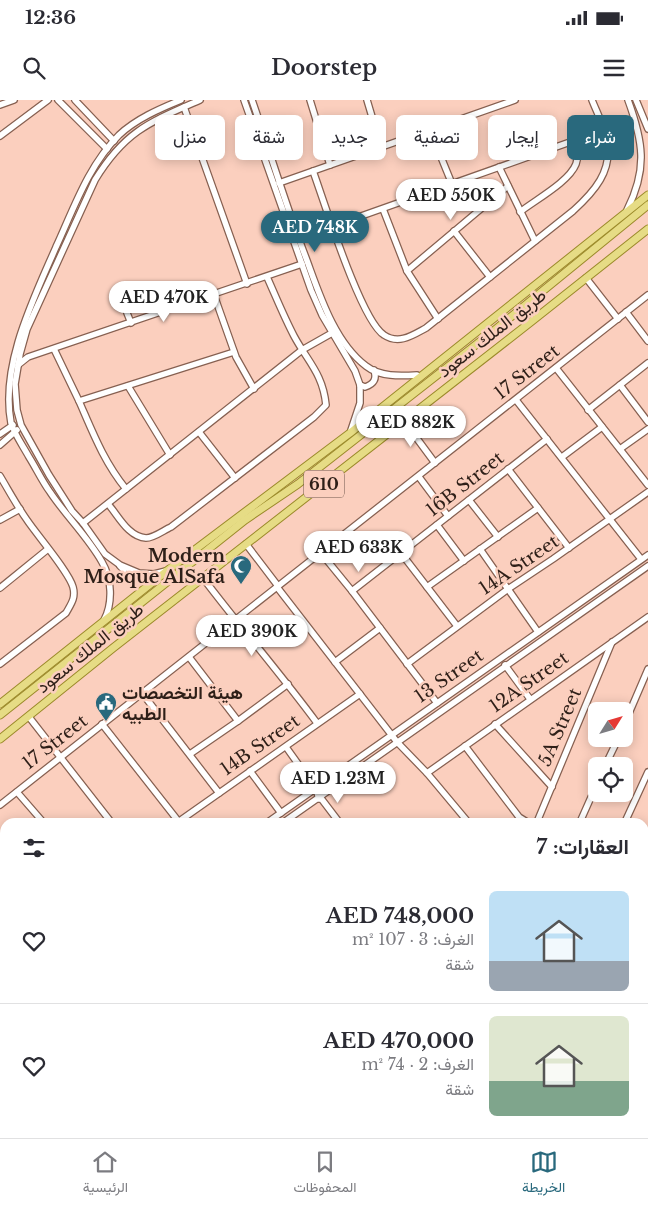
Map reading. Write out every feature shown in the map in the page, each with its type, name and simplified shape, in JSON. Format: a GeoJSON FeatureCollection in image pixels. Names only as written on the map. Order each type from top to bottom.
{"type":"FeatureCollection","features":[{"type":"Feature","properties":{"kind":"main road"},"geometry":{"type":"LineString","coordinates":[[0,704],[168,570],[350,433],[648,195]]}},
{"type":"Feature","properties":{"kind":"main road","name":"طريق الملك سعود"},"geometry":{"type":"LineString","coordinates":[[0,715],[245,520],[298,484],[496,330],[648,205]]}},
{"type":"Feature","properties":{"kind":"main road","name":"طريق الملك سعود"},"geometry":{"type":"LineString","coordinates":[[0,739],[113,648],[648,229]]}},
{"type":"Feature","properties":{"kind":"street"},"geometry":{"type":"LineString","coordinates":[[0,105],[14,100]]}},
{"type":"Feature","properties":{"kind":"street"},"geometry":{"type":"LineString","coordinates":[[0,136],[48,100]]}},
{"type":"Feature","properties":{"kind":"street"},"geometry":{"type":"LineString","coordinates":[[58,100],[107,149]]}},
{"type":"Feature","properties":{"kind":"street"},"geometry":{"type":"LineString","coordinates":[[75,100],[114,141]]}},
{"type":"Feature","properties":{"kind":"street"},"geometry":{"type":"LineString","coordinates":[[103,622],[109,609],[110,594],[102,562],[50,492],[15,433],[9,414],[9,383],[19,332],[79,196],[96,164],[114,141],[136,121],[181,100]]}},
{"type":"Feature","properties":{"kind":"street"},"geometry":{"type":"LineString","coordinates":[[106,573],[111,579],[117,580],[121,578],[124,570],[105,554],[72,511],[21,425],[17,410],[15,384],[18,365],[27,330],[95,180],[105,164],[134,133],[152,121],[200,100]]}},
{"type":"Feature","properties":{"kind":"street"},"geometry":{"type":"LineString","coordinates":[[244,100],[322,315],[355,371],[360,385],[360,403],[350,433]]}},
{"type":"Feature","properties":{"kind":"street"},"geometry":{"type":"LineString","coordinates":[[252,100],[279,183],[323,303],[351,352],[367,367],[374,370],[398,377],[417,375]]}},
{"type":"Feature","properties":{"kind":"street"},"geometry":{"type":"LineString","coordinates":[[310,100],[330,165]]}},
{"type":"Feature","properties":{"kind":"street"},"geometry":{"type":"LineString","coordinates":[[367,100],[371,115]]}},
{"type":"Feature","properties":{"kind":"street"},"geometry":{"type":"LineString","coordinates":[[592,100],[598,115]]}},
{"type":"Feature","properties":{"kind":"street"},"geometry":{"type":"LineString","coordinates":[[626,213],[634,198],[643,160],[638,127],[628,100]]}},
{"type":"Feature","properties":{"kind":"street"},"geometry":{"type":"LineString","coordinates":[[636,100],[648,129]]}},
{"type":"Feature","properties":{"kind":"street"},"geometry":{"type":"LineString","coordinates":[[472,115],[511,101]]}},
{"type":"Feature","properties":{"kind":"street"},"geometry":{"type":"LineString","coordinates":[[184,107],[247,284]]}},
{"type":"Feature","properties":{"kind":"street"},"geometry":{"type":"LineString","coordinates":[[333,226],[567,143]]}},
{"type":"Feature","properties":{"kind":"street"},"geometry":{"type":"LineString","coordinates":[[642,151],[648,158]]}},
{"type":"Feature","properties":{"kind":"street"},"geometry":{"type":"LineString","coordinates":[[279,183],[344,160]]}},
{"type":"Feature","properties":{"kind":"street"},"geometry":{"type":"LineString","coordinates":[[442,160],[452,184]]}},
{"type":"Feature","properties":{"kind":"street"},"geometry":{"type":"LineString","coordinates":[[520,212],[570,173],[576,160]]}},
{"type":"Feature","properties":{"kind":"street"},"geometry":{"type":"LineString","coordinates":[[313,171],[361,302],[373,324],[383,335],[397,340],[410,337],[426,328],[573,211],[592,193],[600,181],[607,160]]}},
{"type":"Feature","properties":{"kind":"street"},"geometry":{"type":"LineString","coordinates":[[500,167],[535,241]]}},
{"type":"Feature","properties":{"kind":"street"},"geometry":{"type":"LineString","coordinates":[[407,271],[508,186]]}},
{"type":"Feature","properties":{"kind":"street"},"geometry":{"type":"LineString","coordinates":[[383,208],[407,271],[438,318]]}},
{"type":"Feature","properties":{"kind":"street"},"geometry":{"type":"LineString","coordinates":[[454,231],[490,277]]}},
{"type":"Feature","properties":{"kind":"street"},"geometry":{"type":"LineString","coordinates":[[18,365],[28,357],[302,264]]}},
{"type":"Feature","properties":{"kind":"street"},"geometry":{"type":"LineString","coordinates":[[108,504],[127,529],[137,535],[146,538],[171,527],[314,417],[326,405],[319,375],[302,350],[267,277]]}},
{"type":"Feature","properties":{"kind":"street"},"geometry":{"type":"LineString","coordinates":[[586,278],[618,319]]}},
{"type":"Feature","properties":{"kind":"street"},"geometry":{"type":"LineString","coordinates":[[214,295],[234,352],[254,389]]}},
{"type":"Feature","properties":{"kind":"street","name":"17 Street"},"geometry":{"type":"LineString","coordinates":[[0,805],[648,295]]}},
{"type":"Feature","properties":{"kind":"street"},"geometry":{"type":"LineString","coordinates":[[626,312],[648,341]]}},
{"type":"Feature","properties":{"kind":"street"},"geometry":{"type":"LineString","coordinates":[[127,313],[130,323]]}},
{"type":"Feature","properties":{"kind":"street"},"geometry":{"type":"LineString","coordinates":[[83,523],[302,350],[332,332]]}},
{"type":"Feature","properties":{"kind":"street"},"geometry":{"type":"LineString","coordinates":[[54,349],[79,401],[94,439],[115,475],[126,489]]}},
{"type":"Feature","properties":{"kind":"street"},"geometry":{"type":"LineString","coordinates":[[79,401],[234,352]]}},
{"type":"Feature","properties":{"kind":"street"},"geometry":{"type":"LineString","coordinates":[[588,410],[648,363]]}},
{"type":"Feature","properties":{"kind":"street"},"geometry":{"type":"LineString","coordinates":[[556,368],[648,485]]}},
{"type":"Feature","properties":{"kind":"street"},"geometry":{"type":"LineString","coordinates":[[360,385],[365,387],[375,381],[374,370]]}},
{"type":"Feature","properties":{"kind":"street"},"geometry":{"type":"LineString","coordinates":[[620,385],[648,422]]}},
{"type":"Feature","properties":{"kind":"street"},"geometry":{"type":"LineString","coordinates":[[128,386],[170,455]]}},
{"type":"Feature","properties":{"kind":"street"},"geometry":{"type":"LineString","coordinates":[[516,400],[611,519],[641,560]]}},
{"type":"Feature","properties":{"kind":"street"},"geometry":{"type":"LineString","coordinates":[[404,421],[435,463]]}},
{"type":"Feature","properties":{"kind":"street"},"geometry":{"type":"LineString","coordinates":[[0,434],[12,424],[21,425]]}},
{"type":"Feature","properties":{"kind":"street"},"geometry":{"type":"LineString","coordinates":[[0,445],[15,433],[21,425]]}},
{"type":"Feature","properties":{"kind":"street"},"geometry":{"type":"LineString","coordinates":[[562,457],[602,427]]}},
{"type":"Feature","properties":{"kind":"street"},"geometry":{"type":"LineString","coordinates":[[620,449],[648,429]]}},
{"type":"Feature","properties":{"kind":"street"},"geometry":{"type":"LineString","coordinates":[[199,432],[235,478]]}},
{"type":"Feature","properties":{"kind":"street","name":"16B Street"},"geometry":{"type":"LineString","coordinates":[[352,591],[547,439]]}},
{"type":"Feature","properties":{"kind":"street"},"geometry":{"type":"LineString","coordinates":[[508,469],[570,548]]}},
{"type":"Feature","properties":{"kind":"street"},"geometry":{"type":"LineString","coordinates":[[0,476],[20,509],[73,586],[73,602],[66,612],[0,664]]}},
{"type":"Feature","properties":{"kind":"street"},"geometry":{"type":"LineString","coordinates":[[419,477],[448,516]]}},
{"type":"Feature","properties":{"kind":"street","name":"14A Street"},"geometry":{"type":"LineString","coordinates":[[407,664],[508,589],[570,548],[648,492]]}},
{"type":"Feature","properties":{"kind":"street"},"geometry":{"type":"LineString","coordinates":[[469,500],[498,537]]}},
{"type":"Feature","properties":{"kind":"street"},"geometry":{"type":"LineString","coordinates":[[427,586],[538,508]]}},
{"type":"Feature","properties":{"kind":"street"},"geometry":{"type":"LineString","coordinates":[[0,520],[20,509]]}},
{"type":"Feature","properties":{"kind":"street"},"geometry":{"type":"LineString","coordinates":[[437,525],[464,560]]}},
{"type":"Feature","properties":{"kind":"street"},"geometry":{"type":"LineString","coordinates":[[246,544],[391,735],[427,773],[465,818]]}},
{"type":"Feature","properties":{"kind":"street"},"geometry":{"type":"LineString","coordinates":[[0,588],[48,549]]}},
{"type":"Feature","properties":{"kind":"street"},"geometry":{"type":"LineString","coordinates":[[480,549],[538,632]]}},
{"type":"Feature","properties":{"kind":"street"},"geometry":{"type":"LineString","coordinates":[[321,553],[437,703]]}},
{"type":"Feature","properties":{"kind":"street"},"geometry":{"type":"LineString","coordinates":[[401,553],[457,626]]}},
{"type":"Feature","properties":{"kind":"street","name":"13 Street"},"geometry":{"type":"LineString","coordinates":[[274,818],[648,555]]}},
{"type":"Feature","properties":{"kind":"street"},"geometry":{"type":"LineString","coordinates":[[120,566],[154,574],[168,570]]}},
{"type":"Feature","properties":{"kind":"street","name":"13 Street"},"geometry":{"type":"LineString","coordinates":[[290,818],[648,566]]}},
{"type":"Feature","properties":{"kind":"street"},"geometry":{"type":"LineString","coordinates":[[203,578],[317,723]]}},
{"type":"Feature","properties":{"kind":"street","name":"12A Street"},"geometry":{"type":"LineString","coordinates":[[427,773],[648,618]]}},
{"type":"Feature","properties":{"kind":"street"},"geometry":{"type":"LineString","coordinates":[[335,662],[380,628]]}},
{"type":"Feature","properties":{"kind":"street","name":"5A Street"},"geometry":{"type":"LineString","coordinates":[[539,818],[612,642]]}},
{"type":"Feature","properties":{"kind":"street"},"geometry":{"type":"LineString","coordinates":[[189,657],[238,721]]}},
{"type":"Feature","properties":{"kind":"street"},"geometry":{"type":"LineString","coordinates":[[506,665],[530,700]]}},
{"type":"Feature","properties":{"kind":"street"},"geometry":{"type":"LineString","coordinates":[[633,707],[645,684],[648,669]]}},
{"type":"Feature","properties":{"kind":"street"},"geometry":{"type":"LineString","coordinates":[[190,754],[288,684]]}},
{"type":"Feature","properties":{"kind":"street"},"geometry":{"type":"LineString","coordinates":[[142,692],[219,793]]}},
{"type":"Feature","properties":{"kind":"street","name":"14B Street"},"geometry":{"type":"LineString","coordinates":[[185,818],[360,694]]}},
{"type":"Feature","properties":{"kind":"street"},"geometry":{"type":"LineString","coordinates":[[28,717],[108,818]]}},
{"type":"Feature","properties":{"kind":"street"},"geometry":{"type":"LineString","coordinates":[[102,724],[176,818]]}},
{"type":"Feature","properties":{"kind":"street"},"geometry":{"type":"LineString","coordinates":[[495,724],[552,787]]}},
{"type":"Feature","properties":{"kind":"street"},"geometry":{"type":"LineString","coordinates":[[465,746],[521,818]]}},
{"type":"Feature","properties":{"kind":"street"},"geometry":{"type":"LineString","coordinates":[[286,747],[316,789],[319,798],[336,818]]}},
{"type":"Feature","properties":{"kind":"street"},"geometry":{"type":"LineString","coordinates":[[250,771],[281,813]]}},
{"type":"Feature","properties":{"kind":"street"},"geometry":{"type":"LineString","coordinates":[[628,818],[648,772]]}},
{"type":"Feature","properties":{"kind":"street"},"geometry":{"type":"LineString","coordinates":[[17,792],[40,818]]}},
{"type":"Feature","properties":{"kind":"street"},"geometry":{"type":"LineString","coordinates":[[582,818],[589,802]]}},
{"type":"Feature","properties":{"kind":"place","name":"Modern Mosque AlSafa"},"geometry":{"type":"Point","coordinates":[241,585]}},
{"type":"Feature","properties":{"kind":"place","name":"هيئة التخصصات الطبيه"},"geometry":{"type":"Point","coordinates":[106,722]}}]}
